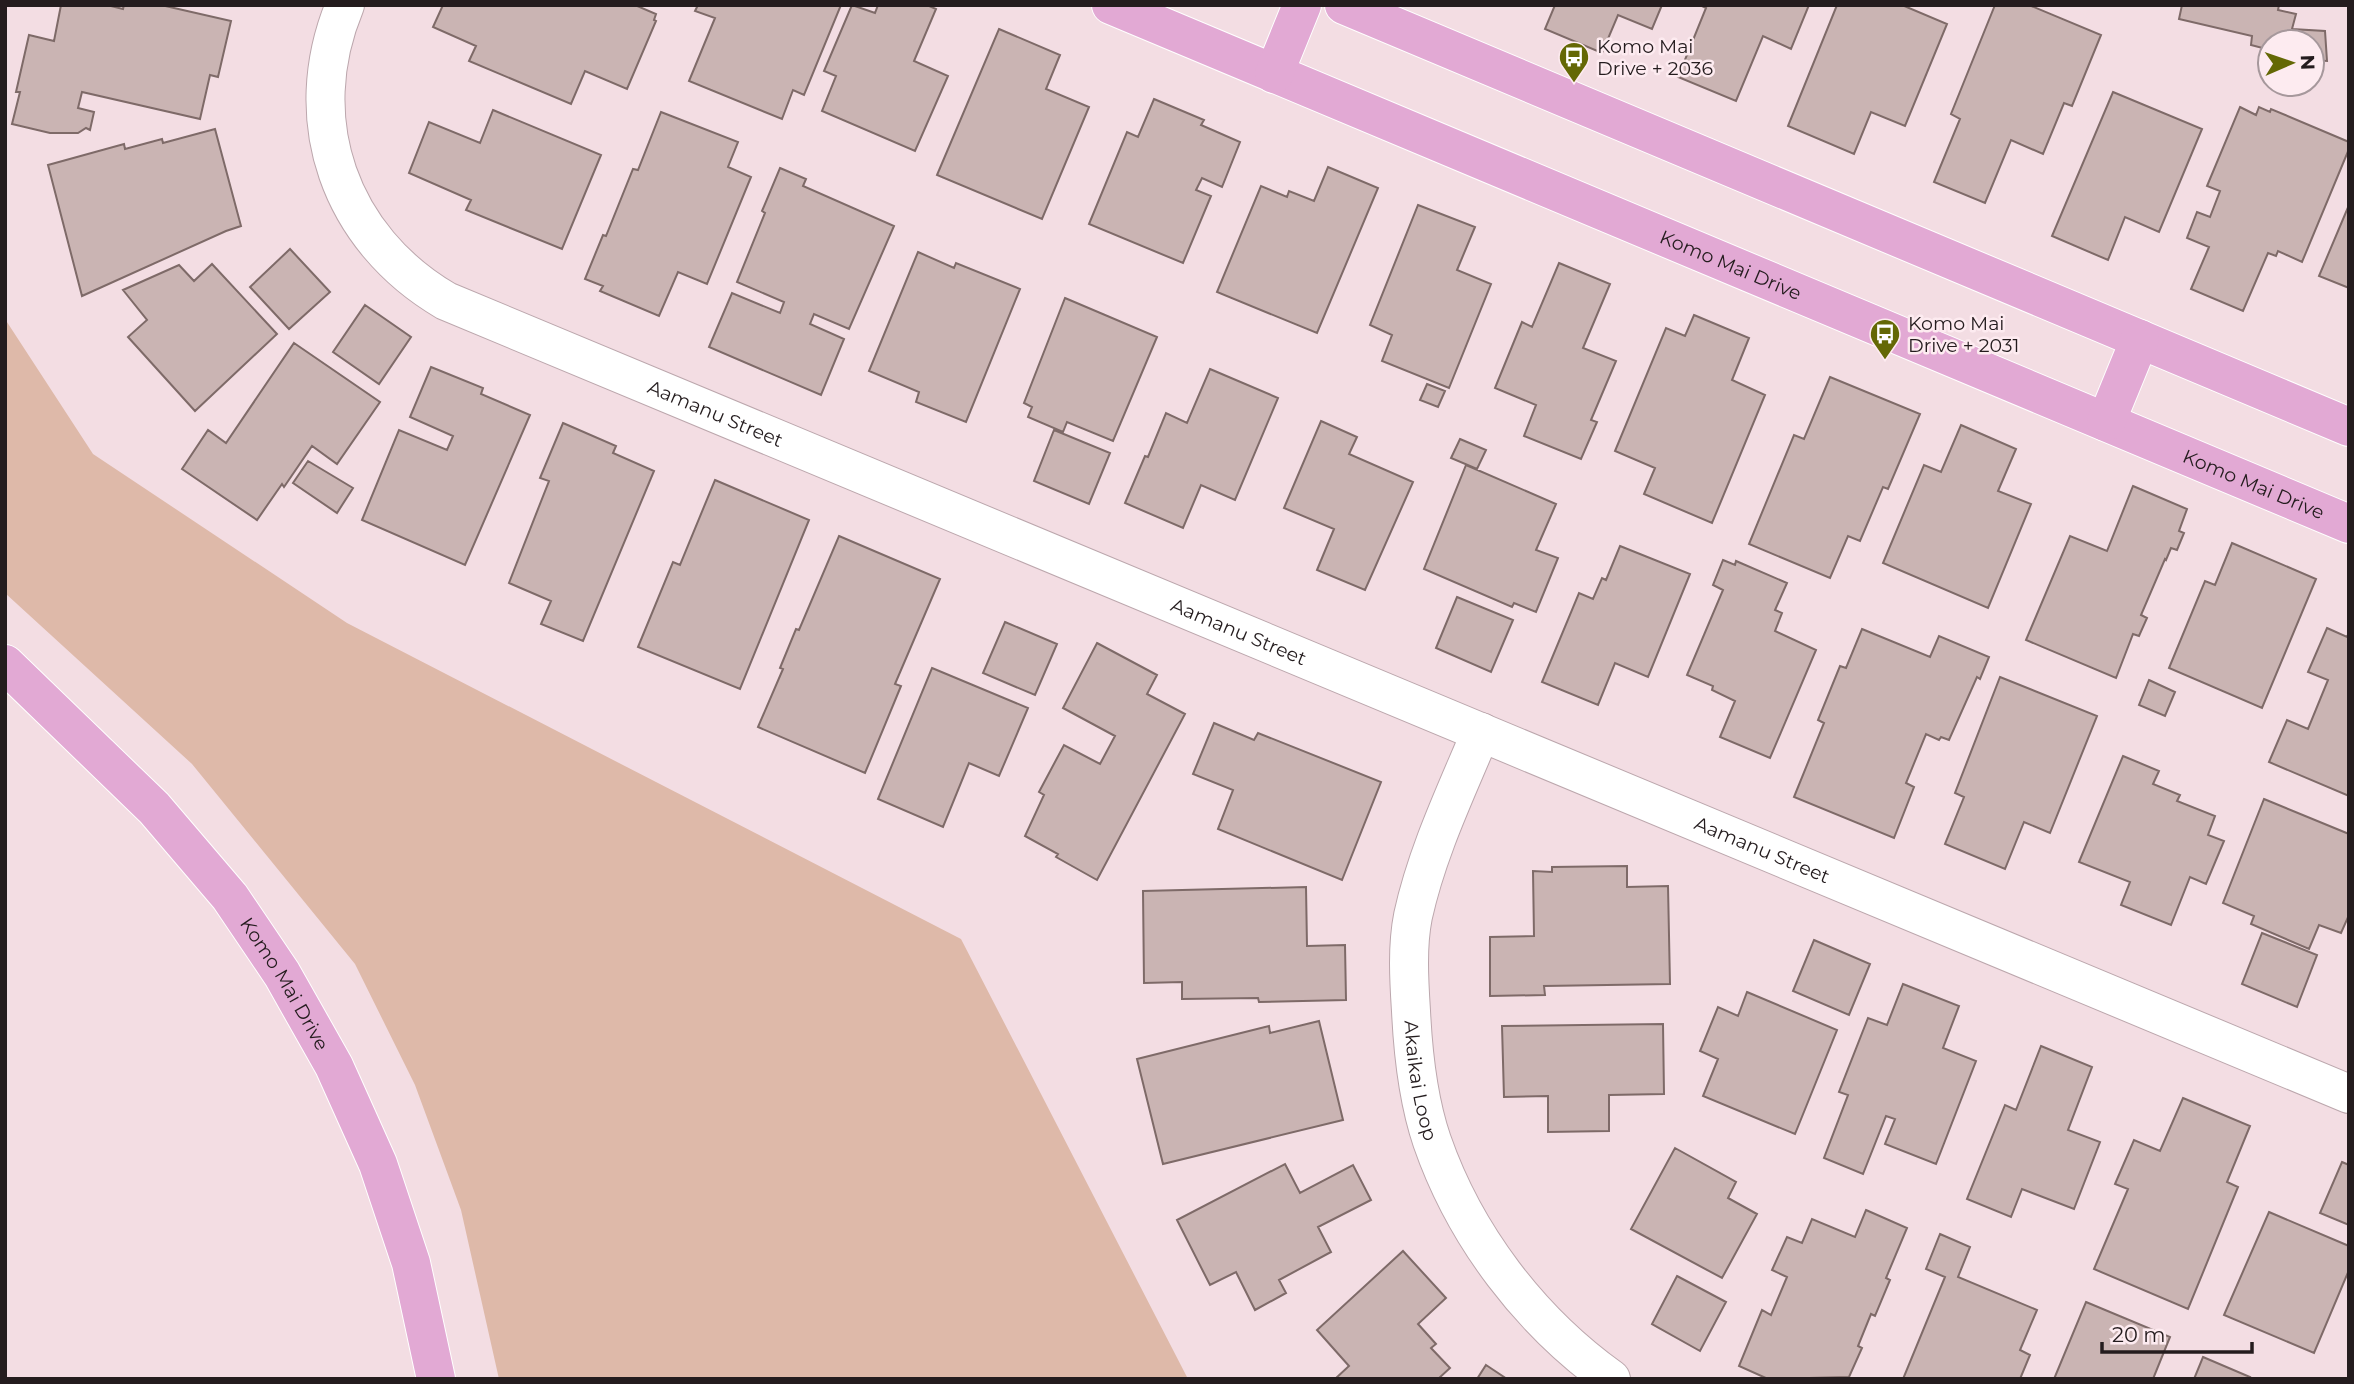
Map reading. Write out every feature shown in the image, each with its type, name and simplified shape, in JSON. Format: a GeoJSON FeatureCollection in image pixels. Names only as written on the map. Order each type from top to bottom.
{"type":"FeatureCollection","features":[{"type":"Feature","properties":{"kind":"main road","name":"Komo Mai Drive"},"geometry":{"type":"LineString","coordinates":[[1111,5],[2349,524]]}},
{"type":"Feature","properties":{"kind":"main road"},"geometry":{"type":"LineString","coordinates":[[1274,74],[1302,5]]}},
{"type":"Feature","properties":{"kind":"main road"},"geometry":{"type":"LineString","coordinates":[[1344,5],[2349,427]]}},
{"type":"Feature","properties":{"kind":"main road"},"geometry":{"type":"LineString","coordinates":[[2106,422],[2140,340]]}},
{"type":"Feature","properties":{"kind":"main road","name":"Komo Mai Drive"},"geometry":{"type":"LineString","coordinates":[[5,664],[154,808],[230,897],[282,974],[334,1066],[378,1164],[411,1263],[436,1379]]}},
{"type":"Feature","properties":{"kind":"street","name":"Aamanu Street"},"geometry":{"type":"LineString","coordinates":[[345,5],[330,52],[326,81],[325,112],[337,176],[370,236],[394,263],[420,285],[459,306],[2349,1094]]}},
{"type":"Feature","properties":{"kind":"street","name":"Akaikai Loop"},"geometry":{"type":"LineString","coordinates":[[1481,732],[1429,859],[1413,918],[1409,970],[1411,1023],[1418,1081],[1432,1140],[1456,1198],[1488,1254],[1533,1310],[1584,1359],[1611,1379]]}},
{"type":"Feature","properties":{"kind":"shaded area"},"geometry":{"type":"Polygon","coordinates":[[[5,319],[93,454],[347,623],[961,939],[1188,1379],[499,1379],[461,1210],[415,1085],[355,964],[192,764],[5,593],[5,319]]]}},
{"type":"Feature","properties":{"kind":"building"},"geometry":{"type":"Polygon","coordinates":[[[61,5],[107,5],[123,9],[124,5],[161,5],[231,21],[218,77],[210,75],[200,119],[82,92],[78,108],[94,112],[90,130],[86,128],[78,133],[50,133],[12,124],[29,35],[54,41],[61,5]]]}},
{"type":"Feature","properties":{"kind":"building"},"geometry":{"type":"Polygon","coordinates":[[[443,5],[635,5],[656,14],[656,21],[627,89],[585,71],[571,104],[469,61],[476,46],[433,27],[443,5]]]}},
{"type":"Feature","properties":{"kind":"building"},"geometry":{"type":"Polygon","coordinates":[[[698,5],[841,5],[804,95],[793,90],[782,119],[689,81],[715,18],[695,11],[698,5]]]}},
{"type":"Feature","properties":{"kind":"building"},"geometry":{"type":"Polygon","coordinates":[[[852,5],[875,13],[878,5],[927,5],[936,9],[914,61],[948,76],[915,151],[822,111],[836,76],[824,71],[852,5]]]}},
{"type":"Feature","properties":{"kind":"building"},"geometry":{"type":"Polygon","coordinates":[[[1555,5],[1662,5],[1652,29],[1618,15],[1602,53],[1545,29],[1555,5]]]}},
{"type":"Feature","properties":{"kind":"building"},"geometry":{"type":"Polygon","coordinates":[[[1700,5],[1809,5],[1791,49],[1763,36],[1736,101],[1678,77],[1706,8],[1700,5]]]}},
{"type":"Feature","properties":{"kind":"building"},"geometry":{"type":"Polygon","coordinates":[[[1837,5],[1902,5],[1947,24],[1905,126],[1871,112],[1854,154],[1788,126],[1837,5]]]}},
{"type":"Feature","properties":{"kind":"building"},"geometry":{"type":"Polygon","coordinates":[[[1995,5],[2029,5],[2101,35],[2072,106],[2064,103],[2043,154],[2011,140],[1985,203],[1934,182],[1960,119],[1951,114],[1995,5]]]}},
{"type":"Feature","properties":{"kind":"building"},"geometry":{"type":"Polygon","coordinates":[[[2182,5],[2279,5],[2278,10],[2296,14],[2292,28],[2256,28],[2256,46],[2251,45],[2252,36],[2179,19],[2182,5]]]}},
{"type":"Feature","properties":{"kind":"building"},"geometry":{"type":"Polygon","coordinates":[[[999,29],[1060,55],[1046,89],[1089,107],[1042,219],[937,175],[999,29]]]}},
{"type":"Feature","properties":{"kind":"building"},"geometry":{"type":"Polygon","coordinates":[[[2113,92],[2202,129],[2159,232],[2125,217],[2108,260],[2052,236],[2113,92]]]}},
{"type":"Feature","properties":{"kind":"building"},"geometry":{"type":"Polygon","coordinates":[[[1154,99],[1204,120],[1201,125],[1240,142],[1222,187],[1202,178],[1196,190],[1211,196],[1183,263],[1089,224],[1127,132],[1138,137],[1154,99]]]}},
{"type":"Feature","properties":{"kind":"building"},"geometry":{"type":"Polygon","coordinates":[[[2240,107],[2256,115],[2259,107],[2270,112],[2271,109],[2349,142],[2349,149],[2302,262],[2278,251],[2276,256],[2268,253],[2243,311],[2191,289],[2209,247],[2187,238],[2197,212],[2210,217],[2220,191],[2207,186],[2240,107]]]}},
{"type":"Feature","properties":{"kind":"building"},"geometry":{"type":"Polygon","coordinates":[[[493,110],[601,155],[562,249],[466,210],[471,200],[409,173],[429,122],[480,143],[493,110]]]}},
{"type":"Feature","properties":{"kind":"building"},"geometry":{"type":"Polygon","coordinates":[[[661,112],[738,142],[728,167],[751,177],[707,284],[678,272],[659,316],[600,291],[603,286],[585,279],[633,169],[638,170],[661,112]]]}},
{"type":"Feature","properties":{"kind":"building"},"geometry":{"type":"Polygon","coordinates":[[[215,129],[241,226],[82,296],[48,165],[124,144],[125,149],[162,139],[163,143],[215,129]]]}},
{"type":"Feature","properties":{"kind":"building"},"geometry":{"type":"Polygon","coordinates":[[[1328,167],[1378,188],[1317,333],[1217,292],[1261,186],[1287,197],[1289,191],[1314,201],[1328,167]]]}},
{"type":"Feature","properties":{"kind":"building"},"geometry":{"type":"Polygon","coordinates":[[[780,168],[806,179],[803,186],[894,226],[849,329],[814,314],[810,324],[844,339],[821,395],[709,347],[732,293],[780,313],[784,302],[737,282],[780,168]]]}},
{"type":"Feature","properties":{"kind":"building"},"geometry":{"type":"Polygon","coordinates":[[[1418,205],[1475,227],[1457,270],[1491,284],[1449,388],[1382,361],[1392,335],[1370,325],[1418,205]]]}},
{"type":"Feature","properties":{"kind":"building"},"geometry":{"type":"Polygon","coordinates":[[[2349,205],[2349,288],[2319,276],[2349,205]]]}},
{"type":"Feature","properties":{"kind":"building"},"geometry":{"type":"Polygon","coordinates":[[[290,249],[330,292],[289,329],[250,287],[290,249]]]}},
{"type":"Feature","properties":{"kind":"building"},"geometry":{"type":"Polygon","coordinates":[[[918,252],[954,268],[956,263],[1020,289],[966,422],[916,402],[919,392],[869,371],[918,252]]]}},
{"type":"Feature","properties":{"kind":"building"},"geometry":{"type":"Polygon","coordinates":[[[1559,263],[1610,284],[1583,348],[1616,361],[1591,420],[1597,422],[1581,459],[1524,436],[1536,405],[1495,388],[1522,322],[1532,327],[1559,263]]]}},
{"type":"Feature","properties":{"kind":"building"},"geometry":{"type":"Polygon","coordinates":[[[212,264],[277,334],[195,411],[128,337],[147,320],[123,290],[179,265],[194,281],[212,264]]]}},
{"type":"Feature","properties":{"kind":"building"},"geometry":{"type":"Polygon","coordinates":[[[1065,298],[1157,337],[1113,441],[1067,422],[1063,432],[1028,417],[1032,407],[1024,403],[1065,298]]]}},
{"type":"Feature","properties":{"kind":"building"},"geometry":{"type":"Polygon","coordinates":[[[365,305],[411,337],[379,384],[333,352],[365,305]]]}},
{"type":"Feature","properties":{"kind":"building"},"geometry":{"type":"Polygon","coordinates":[[[1694,315],[1749,338],[1732,380],[1765,395],[1712,523],[1644,494],[1655,468],[1615,451],[1666,328],[1685,336],[1694,315]]]}},
{"type":"Feature","properties":{"kind":"building"},"geometry":{"type":"Polygon","coordinates":[[[294,343],[380,402],[337,464],[312,446],[257,520],[182,469],[208,430],[226,443],[294,343]]]}},
{"type":"Feature","properties":{"kind":"building"},"geometry":{"type":"Polygon","coordinates":[[[431,367],[483,388],[481,394],[530,415],[465,565],[362,520],[399,430],[447,450],[453,436],[410,417],[431,367]]]}},
{"type":"Feature","properties":{"kind":"building"},"geometry":{"type":"Polygon","coordinates":[[[1210,369],[1278,398],[1235,500],[1201,485],[1183,528],[1125,503],[1166,413],[1187,423],[1210,369]]]}},
{"type":"Feature","properties":{"kind":"building"},"geometry":{"type":"Polygon","coordinates":[[[1830,377],[1920,414],[1888,489],[1883,487],[1860,541],[1848,536],[1830,578],[1749,544],[1794,435],[1804,439],[1830,377]]]}},
{"type":"Feature","properties":{"kind":"building"},"geometry":{"type":"Polygon","coordinates":[[[1427,384],[1445,391],[1438,407],[1420,400],[1427,384]]]}},
{"type":"Feature","properties":{"kind":"building"},"geometry":{"type":"Polygon","coordinates":[[[1321,421],[1357,437],[1349,454],[1413,482],[1365,590],[1317,570],[1334,529],[1284,508],[1321,421]]]}},
{"type":"Feature","properties":{"kind":"building"},"geometry":{"type":"Polygon","coordinates":[[[563,423],[616,446],[613,453],[654,471],[583,641],[541,624],[551,601],[509,583],[549,481],[540,478],[563,423]]]}},
{"type":"Feature","properties":{"kind":"building"},"geometry":{"type":"Polygon","coordinates":[[[1961,425],[2016,449],[1998,491],[2031,504],[1988,608],[1883,563],[1924,465],[1941,472],[1961,425]]]}},
{"type":"Feature","properties":{"kind":"building"},"geometry":{"type":"Polygon","coordinates":[[[1054,430],[1110,453],[1089,504],[1034,481],[1054,430]]]}},
{"type":"Feature","properties":{"kind":"building"},"geometry":{"type":"Polygon","coordinates":[[[1460,439],[1486,450],[1477,469],[1451,458],[1460,439]]]}},
{"type":"Feature","properties":{"kind":"building"},"geometry":{"type":"Polygon","coordinates":[[[308,461],[353,488],[337,513],[293,483],[308,461]]]}},
{"type":"Feature","properties":{"kind":"building"},"geometry":{"type":"Polygon","coordinates":[[[1466,465],[1556,504],[1536,550],[1558,558],[1536,612],[1514,603],[1512,607],[1424,569],[1466,465]]]}},
{"type":"Feature","properties":{"kind":"building"},"geometry":{"type":"Polygon","coordinates":[[[715,480],[809,520],[740,689],[638,647],[673,562],[680,565],[715,480]]]}},
{"type":"Feature","properties":{"kind":"building"},"geometry":{"type":"Polygon","coordinates":[[[2133,486],[2187,509],[2179,531],[2184,533],[2177,550],[2171,548],[2165,559],[2141,615],[2147,618],[2139,636],[2133,634],[2116,678],[2026,640],[2070,536],[2107,551],[2133,486]]]}},
{"type":"Feature","properties":{"kind":"building"},"geometry":{"type":"Polygon","coordinates":[[[839,536],[940,579],[895,684],[901,686],[865,773],[758,727],[783,669],[780,668],[796,629],[799,630],[839,536]]]}},
{"type":"Feature","properties":{"kind":"building"},"geometry":{"type":"Polygon","coordinates":[[[2232,543],[2316,579],[2262,708],[2169,668],[2205,581],[2215,585],[2232,543]]]}},
{"type":"Feature","properties":{"kind":"building"},"geometry":{"type":"Polygon","coordinates":[[[1620,546],[1690,574],[1648,677],[1615,663],[1598,705],[1542,682],[1579,593],[1593,599],[1602,578],[1606,580],[1620,546]]]}},
{"type":"Feature","properties":{"kind":"building"},"geometry":{"type":"Polygon","coordinates":[[[1723,560],[1735,565],[1736,561],[1787,583],[1775,610],[1782,613],[1775,631],[1816,650],[1770,758],[1720,737],[1735,701],[1712,690],[1713,686],[1687,675],[1723,590],[1713,585],[1723,560]]]}},
{"type":"Feature","properties":{"kind":"building"},"geometry":{"type":"Polygon","coordinates":[[[1457,597],[1513,620],[1491,672],[1436,648],[1457,597]]]}},
{"type":"Feature","properties":{"kind":"building"},"geometry":{"type":"Polygon","coordinates":[[[1005,622],[1057,644],[1035,695],[983,673],[1005,622]]]}},
{"type":"Feature","properties":{"kind":"building"},"geometry":{"type":"Polygon","coordinates":[[[2327,628],[2347,637],[2349,632],[2349,796],[2269,762],[2287,720],[2308,729],[2328,680],[2308,672],[2327,628]]]}},
{"type":"Feature","properties":{"kind":"building"},"geometry":{"type":"Polygon","coordinates":[[[1862,629],[1930,657],[1939,636],[1989,657],[1980,679],[1977,677],[1949,740],[1941,737],[1939,740],[1926,734],[1906,783],[1914,787],[1894,838],[1794,797],[1824,723],[1818,720],[1840,666],[1846,668],[1862,629]]]}},
{"type":"Feature","properties":{"kind":"building"},"geometry":{"type":"Polygon","coordinates":[[[1097,643],[1157,675],[1147,694],[1185,714],[1097,880],[1025,836],[1044,795],[1039,792],[1064,745],[1100,764],[1115,736],[1063,708],[1097,643]]]}},
{"type":"Feature","properties":{"kind":"building"},"geometry":{"type":"Polygon","coordinates":[[[932,668],[1028,708],[999,776],[969,763],[943,827],[878,799],[932,668]]]}},
{"type":"Feature","properties":{"kind":"building"},"geometry":{"type":"Polygon","coordinates":[[[2000,677],[2097,716],[2050,833],[2024,822],[2005,869],[1945,844],[1964,797],[1955,793],[2000,677]]]}},
{"type":"Feature","properties":{"kind":"building"},"geometry":{"type":"Polygon","coordinates":[[[2149,680],[2175,692],[2165,716],[2139,705],[2149,680]]]}},
{"type":"Feature","properties":{"kind":"building"},"geometry":{"type":"Polygon","coordinates":[[[1214,723],[1254,740],[1258,733],[1381,782],[1342,880],[1218,829],[1233,790],[1193,774],[1214,723]]]}},
{"type":"Feature","properties":{"kind":"building"},"geometry":{"type":"Polygon","coordinates":[[[2123,756],[2159,771],[2153,784],[2180,795],[2177,801],[2215,816],[2208,835],[2224,841],[2206,884],[2190,877],[2171,925],[2121,905],[2130,882],[2079,862],[2123,756]]]}},
{"type":"Feature","properties":{"kind":"building"},"geometry":{"type":"Polygon","coordinates":[[[2264,799],[2349,834],[2349,915],[2341,933],[2319,925],[2309,949],[2251,924],[2254,916],[2223,903],[2264,799]]]}},
{"type":"Feature","properties":{"kind":"building"},"geometry":{"type":"Polygon","coordinates":[[[1627,866],[1627,887],[1668,886],[1670,984],[1544,986],[1545,995],[1490,996],[1490,937],[1534,936],[1533,871],[1552,872],[1552,867],[1627,866]]]}},
{"type":"Feature","properties":{"kind":"building"},"geometry":{"type":"Polygon","coordinates":[[[1306,887],[1307,946],[1345,945],[1346,1000],[1259,1002],[1258,998],[1182,999],[1182,982],[1144,983],[1143,891],[1306,887]]]}},
{"type":"Feature","properties":{"kind":"building"},"geometry":{"type":"Polygon","coordinates":[[[2262,933],[2317,955],[2297,1007],[2242,984],[2262,933]]]}},
{"type":"Feature","properties":{"kind":"building"},"geometry":{"type":"Polygon","coordinates":[[[1814,940],[1870,964],[1849,1015],[1793,991],[1814,940]]]}},
{"type":"Feature","properties":{"kind":"building"},"geometry":{"type":"Polygon","coordinates":[[[1903,984],[1959,1006],[1943,1048],[1976,1061],[1936,1164],[1885,1144],[1895,1119],[1886,1116],[1863,1174],[1824,1158],[1848,1095],[1839,1092],[1868,1018],[1887,1025],[1903,984]]]}},
{"type":"Feature","properties":{"kind":"building"},"geometry":{"type":"Polygon","coordinates":[[[1747,992],[1837,1030],[1795,1134],[1703,1096],[1718,1059],[1700,1051],[1718,1007],[1738,1016],[1747,992]]]}},
{"type":"Feature","properties":{"kind":"building"},"geometry":{"type":"Polygon","coordinates":[[[1319,1021],[1343,1120],[1163,1164],[1137,1059],[1269,1026],[1270,1033],[1319,1021]]]}},
{"type":"Feature","properties":{"kind":"building"},"geometry":{"type":"Polygon","coordinates":[[[1663,1024],[1664,1094],[1609,1095],[1609,1131],[1548,1132],[1548,1096],[1504,1097],[1502,1026],[1663,1024]]]}},
{"type":"Feature","properties":{"kind":"building"},"geometry":{"type":"Polygon","coordinates":[[[2041,1046],[2092,1067],[2068,1130],[2100,1142],[2074,1209],[2022,1189],[2011,1217],[1967,1199],[2005,1105],[2016,1110],[2041,1046]]]}},
{"type":"Feature","properties":{"kind":"building"},"geometry":{"type":"Polygon","coordinates":[[[2183,1098],[2250,1126],[2227,1182],[2238,1187],[2188,1309],[2094,1269],[2128,1189],[2115,1184],[2134,1140],[2160,1151],[2183,1098]]]}},
{"type":"Feature","properties":{"kind":"building"},"geometry":{"type":"Polygon","coordinates":[[[1675,1148],[1736,1182],[1728,1198],[1757,1214],[1722,1278],[1631,1229],[1675,1148]]]}},
{"type":"Feature","properties":{"kind":"building"},"geometry":{"type":"Polygon","coordinates":[[[2342,1162],[2349,1165],[2349,1225],[2320,1213],[2342,1162]]]}},
{"type":"Feature","properties":{"kind":"building"},"geometry":{"type":"Polygon","coordinates":[[[1285,1164],[1300,1193],[1353,1165],[1371,1200],[1318,1227],[1331,1252],[1279,1280],[1286,1293],[1255,1310],[1236,1272],[1210,1285],[1177,1220],[1285,1164]]]}},
{"type":"Feature","properties":{"kind":"building"},"geometry":{"type":"Polygon","coordinates":[[[1866,1210],[1907,1228],[1886,1278],[1890,1280],[1875,1316],[1871,1314],[1858,1346],[1862,1348],[1849,1377],[1768,1379],[1739,1366],[1762,1310],[1771,1315],[1787,1277],[1772,1270],[1787,1237],[1802,1243],[1812,1219],[1855,1237],[1866,1210]]]}},
{"type":"Feature","properties":{"kind":"building"},"geometry":{"type":"Polygon","coordinates":[[[2269,1212],[2349,1246],[2349,1270],[2314,1353],[2224,1315],[2269,1212]]]}},
{"type":"Feature","properties":{"kind":"building"},"geometry":{"type":"Polygon","coordinates":[[[1940,1234],[1970,1247],[1958,1277],[2037,1310],[2020,1350],[2030,1355],[2020,1379],[1903,1379],[1945,1277],[1926,1269],[1940,1234]]]}},
{"type":"Feature","properties":{"kind":"building"},"geometry":{"type":"Polygon","coordinates":[[[1403,1251],[1446,1298],[1418,1324],[1436,1344],[1431,1348],[1450,1368],[1438,1379],[1335,1379],[1349,1366],[1317,1330],[1403,1251]]]}},
{"type":"Feature","properties":{"kind":"building"},"geometry":{"type":"Polygon","coordinates":[[[1677,1276],[1726,1302],[1700,1351],[1652,1324],[1677,1276]]]}},
{"type":"Feature","properties":{"kind":"building"},"geometry":{"type":"Polygon","coordinates":[[[2086,1302],[2170,1337],[2153,1379],[2054,1379],[2086,1302]]]}},
{"type":"Feature","properties":{"kind":"building"},"geometry":{"type":"Polygon","coordinates":[[[2203,1357],[2250,1377],[2194,1379],[2203,1357]]]}},
{"type":"Feature","properties":{"kind":"building"},"geometry":{"type":"Polygon","coordinates":[[[1486,1365],[1507,1379],[1477,1379],[1486,1365]]]}},
{"type":"Feature","properties":{"kind":"place","name":"Komo Mai Drive + 2036"},"geometry":{"type":"Point","coordinates":[1574,84]}},
{"type":"Feature","properties":{"kind":"place","name":"Komo Mai Drive + 2031"},"geometry":{"type":"Point","coordinates":[1885,361]}}]}
